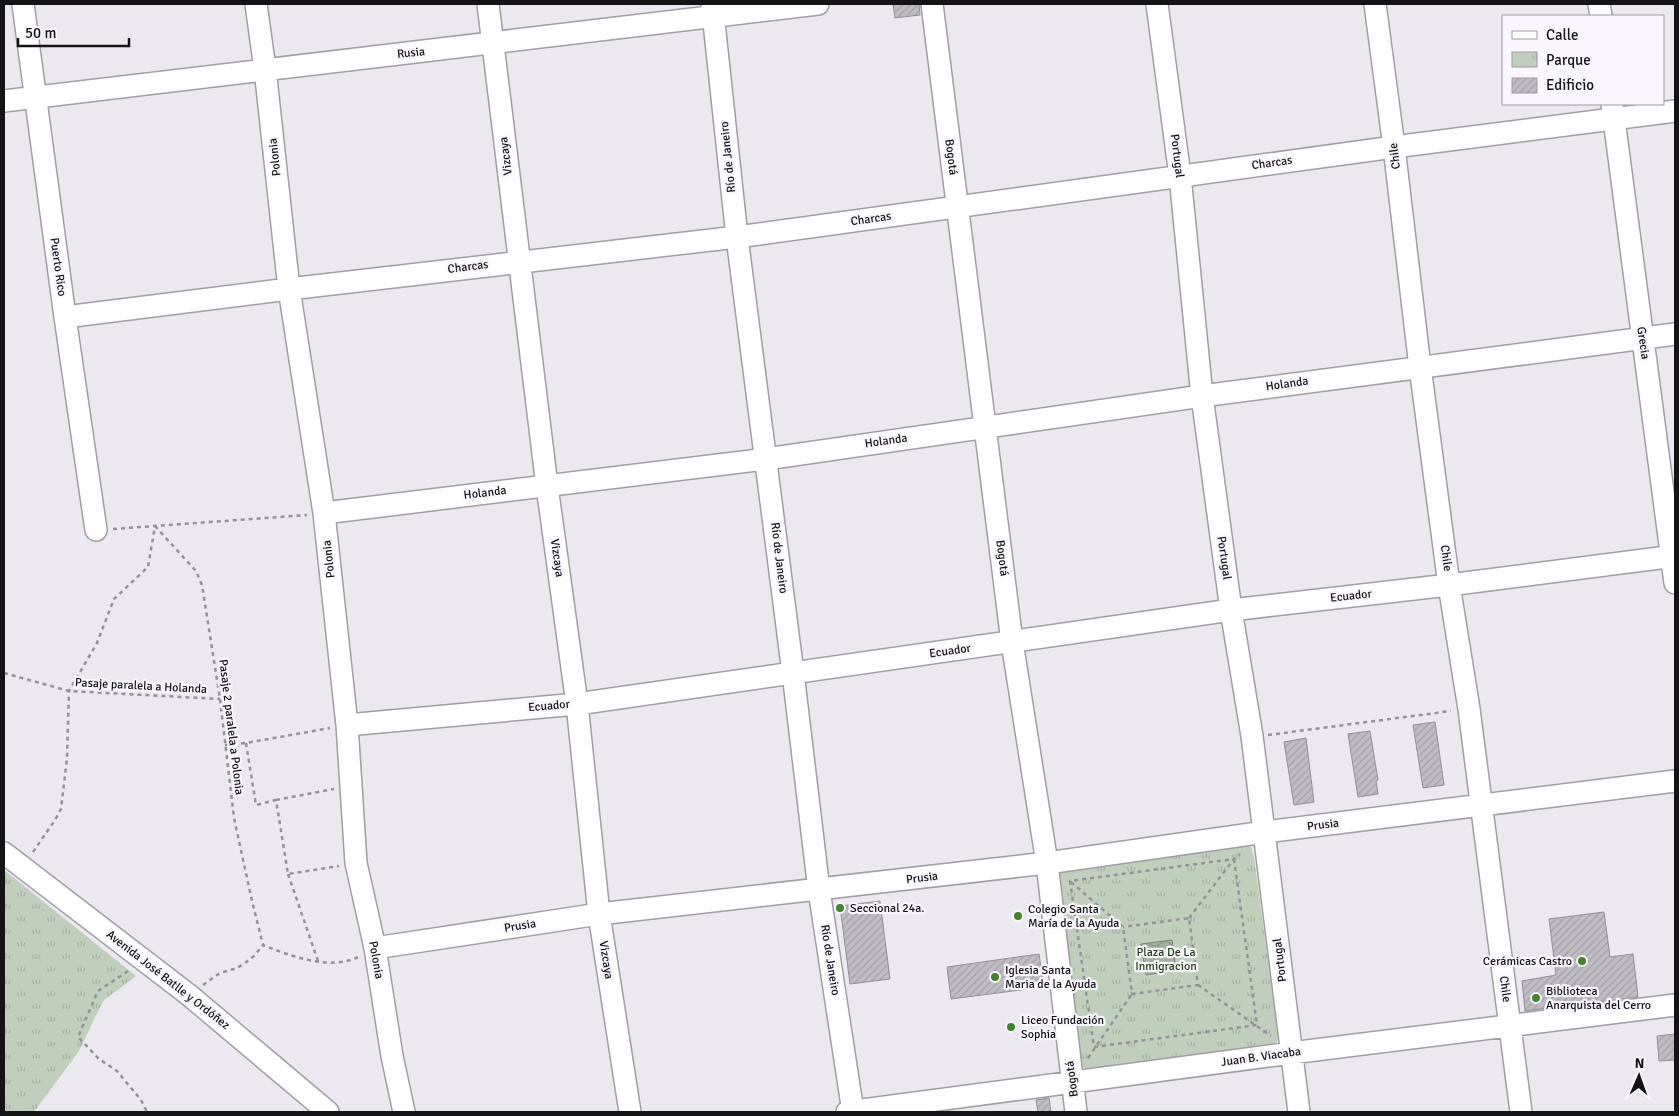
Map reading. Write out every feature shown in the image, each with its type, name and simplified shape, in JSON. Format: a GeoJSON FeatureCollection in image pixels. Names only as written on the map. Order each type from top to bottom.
{"type":"FeatureCollection","features":[{"type":"Feature","properties":{"kind":"street","name":"Puerto Rico"},"geometry":{"type":"LineString","coordinates":[[23,4],[65,318],[96,530]]}},
{"type":"Feature","properties":{"kind":"street","name":"Polonia"},"geometry":{"type":"LineString","coordinates":[[256,4],[289,289],[324,514],[347,725],[356,863],[375,948],[392,1056],[404,1112]]}},
{"type":"Feature","properties":{"kind":"street","name":"Vizcaya"},"geometry":{"type":"LineString","coordinates":[[488,4],[518,261],[577,704],[599,914],[630,1112]]}},
{"type":"Feature","properties":{"kind":"street","name":"Rusia"},"geometry":{"type":"LineString","coordinates":[[4,101],[265,69],[493,44],[713,10],[818,4]]}},
{"type":"Feature","properties":{"kind":"street","name":"Bogotá"},"geometry":{"type":"LineString","coordinates":[[932,4],[1012,642],[1047,863],[1076,1112]]}},
{"type":"Feature","properties":{"kind":"street","name":"Portugal"},"geometry":{"type":"LineString","coordinates":[[1157,4],[1180,176],[1202,396],[1231,610],[1252,736],[1299,1112]]}},
{"type":"Feature","properties":{"kind":"street","name":"Chile"},"geometry":{"type":"LineString","coordinates":[[1375,4],[1420,366],[1449,585],[1469,708],[1480,806],[1521,1112]]}},
{"type":"Feature","properties":{"kind":"street","name":"Río de Janeiro"},"geometry":{"type":"LineString","coordinates":[[713,10],[737,237],[819,890],[851,1112]]}},
{"type":"Feature","properties":{"kind":"street","name":"Charcas"},"geometry":{"type":"LineString","coordinates":[[65,318],[518,261],[737,237],[1394,147],[1613,112],[1675,112]]}},
{"type":"Feature","properties":{"kind":"street","name":"Grecia"},"geometry":{"type":"LineString","coordinates":[[1613,112],[1642,338],[1674,556],[1675,583]]}},
{"type":"Feature","properties":{"kind":"street","name":"Holanda"},"geometry":{"type":"LineString","coordinates":[[324,514],[766,459],[1420,366],[1675,334]]}},
{"type":"Feature","properties":{"kind":"street","name":"Ecuador"},"geometry":{"type":"LineString","coordinates":[[347,725],[577,704],[1231,610],[1449,585],[1674,556]]}},
{"type":"Feature","properties":{"kind":"street","name":"Prusia"},"geometry":{"type":"LineString","coordinates":[[375,948],[599,914],[1047,863],[1265,832],[1675,781]]}},
{"type":"Feature","properties":{"kind":"street","name":"Avenida José Batlle y Ordóñez"},"geometry":{"type":"LineString","coordinates":[[4,853],[189,995],[328,1112]]}},
{"type":"Feature","properties":{"kind":"street","name":"Juan B. Viacaba"},"geometry":{"type":"LineString","coordinates":[[851,1112],[1291,1053],[1675,1005]]}},
{"type":"Feature","properties":{"kind":"path"},"geometry":{"type":"LineString","coordinates":[[96,530],[324,514]]}},
{"type":"Feature","properties":{"kind":"path"},"geometry":{"type":"LineString","coordinates":[[22,867],[61,809],[67,758],[69,691],[97,643],[114,599],[148,567],[155,526]]}},
{"type":"Feature","properties":{"kind":"path","name":"Pasaje 2 paralela a Polonia"},"geometry":{"type":"LineString","coordinates":[[155,526],[196,571],[202,584],[220,699],[234,818],[263,945]]}},
{"type":"Feature","properties":{"kind":"path","name":"Pasaje paralela a Holanda"},"geometry":{"type":"LineString","coordinates":[[4,673],[69,691],[220,699]]}},
{"type":"Feature","properties":{"kind":"path"},"geometry":{"type":"LineString","coordinates":[[1252,736],[1469,708]]}},
{"type":"Feature","properties":{"kind":"path"},"geometry":{"type":"LineString","coordinates":[[225,745],[347,725]]}},
{"type":"Feature","properties":{"kind":"path"},"geometry":{"type":"LineString","coordinates":[[246,743],[256,805],[350,786]]}},
{"type":"Feature","properties":{"kind":"path"},"geometry":{"type":"LineString","coordinates":[[276,800],[288,874],[318,961]]}},
{"type":"Feature","properties":{"kind":"path"},"geometry":{"type":"LineString","coordinates":[[1070,881],[1234,859]]}},
{"type":"Feature","properties":{"kind":"path"},"geometry":{"type":"LineString","coordinates":[[1123,927],[1189,918],[1234,859]]}},
{"type":"Feature","properties":{"kind":"path"},"geometry":{"type":"LineString","coordinates":[[1234,859],[1257,1025]]}},
{"type":"Feature","properties":{"kind":"path"},"geometry":{"type":"LineString","coordinates":[[288,874],[356,863]]}},
{"type":"Feature","properties":{"kind":"path"},"geometry":{"type":"LineString","coordinates":[[1070,881],[1123,927],[1132,994],[1094,1047]]}},
{"type":"Feature","properties":{"kind":"path"},"geometry":{"type":"LineString","coordinates":[[1070,881],[1094,1047]]}},
{"type":"Feature","properties":{"kind":"path"},"geometry":{"type":"LineString","coordinates":[[1189,918],[1198,985]]}},
{"type":"Feature","properties":{"kind":"path"},"geometry":{"type":"LineString","coordinates":[[189,995],[220,973],[237,968],[245,963],[263,945],[288,955],[318,961],[349,961],[375,948]]}},
{"type":"Feature","properties":{"kind":"path"},"geometry":{"type":"LineString","coordinates":[[144,960],[98,991],[78,1038],[99,1059],[117,1071],[141,1100],[147,1112]]}},
{"type":"Feature","properties":{"kind":"path"},"geometry":{"type":"LineString","coordinates":[[1132,994],[1198,985],[1257,1025]]}},
{"type":"Feature","properties":{"kind":"path"},"geometry":{"type":"LineString","coordinates":[[1094,1047],[1257,1025]]}},
{"type":"Feature","properties":{"kind":"green space","name":"Plaza De La Inmigracion"},"geometry":{"type":"Polygon","coordinates":[[[1243,845],[1251,847],[1254,857],[1278,1035],[1277,1042],[1270,1046],[1091,1070],[1083,1067],[1077,1060],[1056,876],[1060,871],[1243,845]]]}},
{"type":"Feature","properties":{"kind":"green space"},"geometry":{"type":"Polygon","coordinates":[[[4,870],[136,976],[103,1001],[79,1051],[34,1112],[4,1112],[4,870]]]}},
{"type":"Feature","properties":{"kind":"water"},"geometry":{"type":"Polygon","coordinates":[[[1172,940],[1176,970],[1146,975],[1141,944],[1172,940]]]}},
{"type":"Feature","properties":{"kind":"building"},"geometry":{"type":"Polygon","coordinates":[[[893,4],[919,4],[920,15],[895,18],[893,4]]]}},
{"type":"Feature","properties":{"kind":"building"},"geometry":{"type":"Polygon","coordinates":[[[1435,722],[1444,785],[1423,788],[1413,725],[1435,722]]]}},
{"type":"Feature","properties":{"kind":"building"},"geometry":{"type":"Polygon","coordinates":[[[1370,731],[1378,780],[1376,781],[1378,794],[1358,797],[1348,734],[1370,731]]]}},
{"type":"Feature","properties":{"kind":"building"},"geometry":{"type":"Polygon","coordinates":[[[1306,738],[1314,802],[1294,805],[1284,742],[1306,738]]]}},
{"type":"Feature","properties":{"kind":"building"},"geometry":{"type":"Polygon","coordinates":[[[880,901],[890,979],[850,984],[840,906],[880,901]]]}},
{"type":"Feature","properties":{"kind":"building","name":"Cerámicas Castro"},"geometry":{"type":"Polygon","coordinates":[[[1604,912],[1610,957],[1633,954],[1638,997],[1525,1011],[1522,981],[1556,975],[1549,919],[1604,912]]]}},
{"type":"Feature","properties":{"kind":"building","name":"Iglesia Santa Maria de la Ayuda"},"geometry":{"type":"Polygon","coordinates":[[[1039,954],[1044,987],[951,999],[947,967],[1039,954]]]}},
{"type":"Feature","properties":{"kind":"building"},"geometry":{"type":"Polygon","coordinates":[[[1675,1034],[1675,1060],[1659,1061],[1657,1036],[1675,1034]]]}},
{"type":"Feature","properties":{"kind":"building"},"geometry":{"type":"Polygon","coordinates":[[[1049,1098],[1051,1112],[1038,1112],[1036,1100],[1049,1098]]]}},
{"type":"Feature","properties":{"kind":"place","name":"Seccional 24a."},"geometry":{"type":"Point","coordinates":[840,908]}},
{"type":"Feature","properties":{"kind":"place","name":"Colegio Santa María de la Ayuda"},"geometry":{"type":"Point","coordinates":[1018,916]}},
{"type":"Feature","properties":{"kind":"place","name":"Cerámicas Castro"},"geometry":{"type":"Point","coordinates":[1582,961]}},
{"type":"Feature","properties":{"kind":"place","name":"Iglesia Santa Maria de la Ayuda"},"geometry":{"type":"Point","coordinates":[995,977]}},
{"type":"Feature","properties":{"kind":"place","name":"Biblioteca Anarquista del Cerro"},"geometry":{"type":"Point","coordinates":[1536,998]}},
{"type":"Feature","properties":{"kind":"place","name":"Liceo Fundación Sophia"},"geometry":{"type":"Point","coordinates":[1011,1027]}}]}
